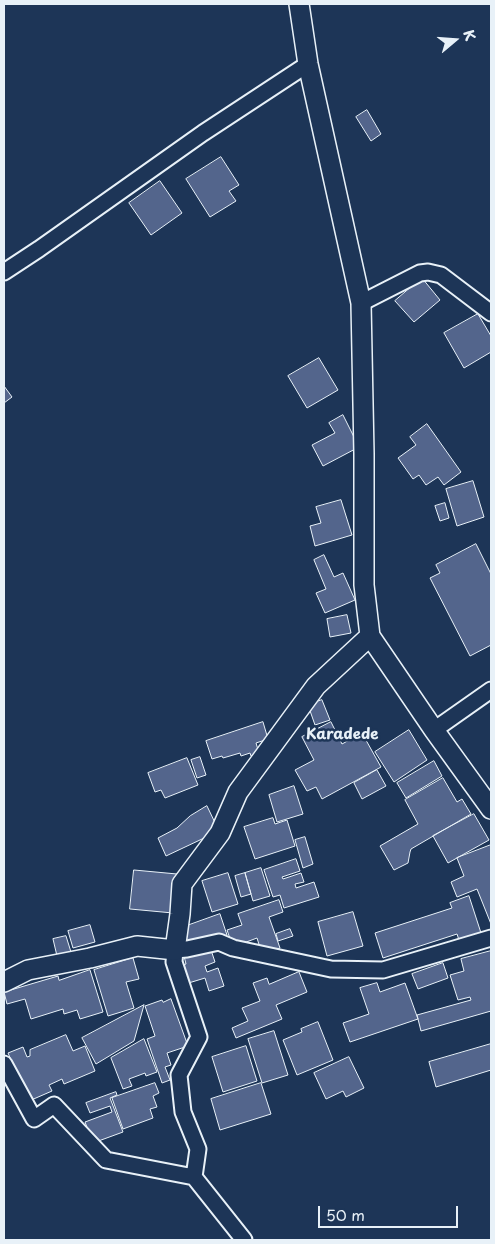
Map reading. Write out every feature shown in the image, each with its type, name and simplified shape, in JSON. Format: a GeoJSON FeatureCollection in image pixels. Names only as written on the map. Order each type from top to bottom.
{"type":"FeatureCollection","features":[{"type":"Feature","properties":{"kind":"street"},"geometry":{"type":"LineString","coordinates":[[299,4],[308,64],[361,303],[364,585],[370,636],[491,809]]}},
{"type":"Feature","properties":{"kind":"street"},"geometry":{"type":"LineString","coordinates":[[4,272],[47,244],[203,133],[308,64]]}},
{"type":"Feature","properties":{"kind":"street"},"geometry":{"type":"LineString","coordinates":[[361,303],[420,273],[428,272],[441,274],[491,313]]}},
{"type":"Feature","properties":{"kind":"street"},"geometry":{"type":"LineString","coordinates":[[194,1177],[198,1150],[183,1112],[179,1075],[199,1037],[174,962],[182,884],[220,833],[238,792],[316,686],[370,636]]}},
{"type":"Feature","properties":{"kind":"street"},"geometry":{"type":"LineString","coordinates":[[434,730],[491,690]]}},
{"type":"Feature","properties":{"kind":"street"},"geometry":{"type":"LineString","coordinates":[[4,982],[28,970],[90,958],[137,946],[187,950],[218,942],[233,948],[331,969],[383,970],[491,938]]}},
{"type":"Feature","properties":{"kind":"street"},"geometry":{"type":"LineString","coordinates":[[4,1064],[34,1119],[54,1105],[106,1160],[194,1177],[244,1240]]}},
{"type":"Feature","properties":{"kind":"building"},"geometry":{"type":"Polygon","coordinates":[[[367,110],[381,134],[371,141],[356,117],[367,110]]]}},
{"type":"Feature","properties":{"kind":"building"},"geometry":{"type":"Polygon","coordinates":[[[221,157],[239,185],[229,191],[236,201],[210,217],[186,179],[221,157]]]}},
{"type":"Feature","properties":{"kind":"building"},"geometry":{"type":"Polygon","coordinates":[[[160,181],[182,213],[151,235],[129,203],[160,181]]]}},
{"type":"Feature","properties":{"kind":"building"},"geometry":{"type":"Polygon","coordinates":[[[422,278],[440,300],[414,322],[395,301],[422,278]]]}},
{"type":"Feature","properties":{"kind":"building"},"geometry":{"type":"Polygon","coordinates":[[[478,314],[491,336],[491,352],[464,368],[444,333],[478,314]]]}},
{"type":"Feature","properties":{"kind":"building"},"geometry":{"type":"Polygon","coordinates":[[[319,358],[338,390],[307,408],[288,376],[319,358]]]}},
{"type":"Feature","properties":{"kind":"building"},"geometry":{"type":"Polygon","coordinates":[[[4,386],[12,397],[4,403],[4,386]]]}},
{"type":"Feature","properties":{"kind":"building"},"geometry":{"type":"Polygon","coordinates":[[[343,415],[359,447],[323,466],[312,445],[335,433],[329,423],[343,415]]]}},
{"type":"Feature","properties":{"kind":"building"},"geometry":{"type":"Polygon","coordinates":[[[427,424],[461,472],[444,485],[438,477],[426,485],[419,475],[413,479],[398,458],[416,445],[410,437],[427,424]]]}},
{"type":"Feature","properties":{"kind":"building"},"geometry":{"type":"Polygon","coordinates":[[[473,481],[484,517],[457,526],[446,489],[473,481]]]}},
{"type":"Feature","properties":{"kind":"building"},"geometry":{"type":"Polygon","coordinates":[[[341,500],[352,535],[315,546],[310,526],[321,523],[316,507],[341,500]]]}},
{"type":"Feature","properties":{"kind":"building"},"geometry":{"type":"Polygon","coordinates":[[[445,503],[449,518],[440,521],[435,506],[445,503]]]}},
{"type":"Feature","properties":{"kind":"building"},"geometry":{"type":"Polygon","coordinates":[[[476,544],[491,574],[491,645],[470,656],[430,578],[440,573],[436,565],[476,544]]]}},
{"type":"Feature","properties":{"kind":"building"},"geometry":{"type":"Polygon","coordinates":[[[324,555],[334,577],[343,573],[355,600],[325,613],[316,593],[326,589],[314,560],[324,555]]]}},
{"type":"Feature","properties":{"kind":"building"},"geometry":{"type":"Polygon","coordinates":[[[347,615],[351,633],[330,637],[327,619],[347,615]]]}},
{"type":"Feature","properties":{"kind":"building"},"geometry":{"type":"Polygon","coordinates":[[[322,700],[330,720],[315,725],[308,705],[322,700]]]}},
{"type":"Feature","properties":{"kind":"building"},"geometry":{"type":"Polygon","coordinates":[[[263,722],[268,739],[256,743],[259,753],[251,756],[250,753],[241,756],[240,753],[212,759],[206,741],[263,722]]]}},
{"type":"Feature","properties":{"kind":"building"},"geometry":{"type":"Polygon","coordinates":[[[331,722],[342,744],[362,733],[381,767],[322,799],[316,787],[307,791],[295,770],[314,760],[302,737],[331,722]]]}},
{"type":"Feature","properties":{"kind":"building"},"geometry":{"type":"Polygon","coordinates":[[[409,730],[427,760],[394,782],[375,752],[409,730]]]}},
{"type":"Feature","properties":{"kind":"building"},"geometry":{"type":"Polygon","coordinates":[[[200,757],[206,775],[197,778],[191,760],[200,757]]]}},
{"type":"Feature","properties":{"kind":"building"},"geometry":{"type":"Polygon","coordinates":[[[187,758],[198,785],[165,798],[161,790],[155,792],[148,773],[187,758]]]}},
{"type":"Feature","properties":{"kind":"building"},"geometry":{"type":"Polygon","coordinates":[[[434,761],[442,776],[406,798],[397,783],[434,761]]]}},
{"type":"Feature","properties":{"kind":"building"},"geometry":{"type":"Polygon","coordinates":[[[377,770],[386,786],[362,799],[354,783],[377,770]]]}},
{"type":"Feature","properties":{"kind":"building"},"geometry":{"type":"Polygon","coordinates":[[[443,778],[457,802],[462,799],[471,814],[411,849],[408,863],[394,870],[380,846],[418,824],[405,800],[443,778]]]}},
{"type":"Feature","properties":{"kind":"building"},"geometry":{"type":"Polygon","coordinates":[[[294,786],[303,814],[277,822],[269,795],[294,786]]]}},
{"type":"Feature","properties":{"kind":"building"},"geometry":{"type":"Polygon","coordinates":[[[207,806],[219,831],[166,856],[158,838],[177,828],[190,816],[207,806]]]}},
{"type":"Feature","properties":{"kind":"building"},"geometry":{"type":"Polygon","coordinates":[[[474,814],[489,840],[448,863],[433,836],[474,814]]]}},
{"type":"Feature","properties":{"kind":"building"},"geometry":{"type":"Polygon","coordinates":[[[273,818],[275,824],[287,820],[295,846],[255,859],[244,827],[273,818]]]}},
{"type":"Feature","properties":{"kind":"building"},"geometry":{"type":"Polygon","coordinates":[[[305,837],[313,864],[303,868],[295,840],[305,837]]]}},
{"type":"Feature","properties":{"kind":"building"},"geometry":{"type":"Polygon","coordinates":[[[491,845],[491,924],[477,889],[457,897],[451,882],[464,876],[457,858],[491,845]]]}},
{"type":"Feature","properties":{"kind":"building"},"geometry":{"type":"Polygon","coordinates":[[[296,859],[300,871],[282,877],[283,879],[301,873],[304,882],[295,884],[296,888],[314,882],[319,897],[284,908],[280,895],[273,897],[264,870],[296,859]]]}},
{"type":"Feature","properties":{"kind":"building"},"geometry":{"type":"Polygon","coordinates":[[[261,868],[270,896],[253,901],[245,873],[261,868]]]}},
{"type":"Feature","properties":{"kind":"building"},"geometry":{"type":"Polygon","coordinates":[[[134,870],[177,874],[173,913],[130,909],[134,870]]]}},
{"type":"Feature","properties":{"kind":"building"},"geometry":{"type":"Polygon","coordinates":[[[228,873],[238,904],[212,912],[202,881],[228,873]]]}},
{"type":"Feature","properties":{"kind":"building"},"geometry":{"type":"Polygon","coordinates":[[[245,873],[251,894],[241,897],[235,876],[245,873]]]}},
{"type":"Feature","properties":{"kind":"building"},"geometry":{"type":"Polygon","coordinates":[[[469,896],[482,936],[460,943],[457,934],[383,958],[375,933],[452,908],[450,903],[469,896]]]}},
{"type":"Feature","properties":{"kind":"building"},"geometry":{"type":"Polygon","coordinates":[[[279,900],[283,912],[269,917],[280,948],[262,954],[257,938],[233,947],[227,930],[242,925],[238,914],[279,900]]]}},
{"type":"Feature","properties":{"kind":"building"},"geometry":{"type":"Polygon","coordinates":[[[353,912],[363,946],[327,956],[318,922],[353,912]]]}},
{"type":"Feature","properties":{"kind":"building"},"geometry":{"type":"Polygon","coordinates":[[[220,914],[227,935],[188,949],[181,928],[220,914]]]}},
{"type":"Feature","properties":{"kind":"building"},"geometry":{"type":"Polygon","coordinates":[[[90,925],[95,942],[73,948],[68,931],[90,925]]]}},
{"type":"Feature","properties":{"kind":"building"},"geometry":{"type":"Polygon","coordinates":[[[290,929],[293,936],[278,941],[276,934],[290,929]]]}},
{"type":"Feature","properties":{"kind":"building"},"geometry":{"type":"Polygon","coordinates":[[[66,936],[71,952],[57,956],[53,939],[66,936]]]}},
{"type":"Feature","properties":{"kind":"building"},"geometry":{"type":"Polygon","coordinates":[[[210,947],[215,962],[205,966],[207,972],[218,968],[224,986],[209,991],[205,978],[182,985],[176,967],[186,964],[184,956],[210,947]]]}},
{"type":"Feature","properties":{"kind":"building"},"geometry":{"type":"Polygon","coordinates":[[[491,951],[491,1011],[421,1031],[417,1015],[471,1000],[470,997],[458,1000],[450,975],[464,971],[461,959],[491,951]]]}},
{"type":"Feature","properties":{"kind":"building"},"geometry":{"type":"Polygon","coordinates":[[[133,958],[139,979],[126,982],[134,1008],[108,1016],[94,970],[133,958]]]}},
{"type":"Feature","properties":{"kind":"building"},"geometry":{"type":"Polygon","coordinates":[[[443,963],[448,978],[418,989],[412,974],[443,963]]]}},
{"type":"Feature","properties":{"kind":"building"},"geometry":{"type":"Polygon","coordinates":[[[90,970],[103,1012],[80,1019],[77,1010],[64,1014],[63,1009],[31,1019],[25,999],[7,1004],[4,992],[58,976],[59,980],[90,970]]]}},
{"type":"Feature","properties":{"kind":"building"},"geometry":{"type":"Polygon","coordinates":[[[299,972],[307,992],[276,1005],[282,1019],[236,1038],[232,1028],[248,1021],[242,1008],[260,1001],[253,983],[267,978],[269,984],[299,972]]]}},
{"type":"Feature","properties":{"kind":"building"},"geometry":{"type":"Polygon","coordinates":[[[377,983],[380,992],[405,983],[418,1019],[350,1042],[343,1023],[369,1014],[360,988],[377,983]]]}},
{"type":"Feature","properties":{"kind":"building"},"geometry":{"type":"Polygon","coordinates":[[[171,999],[188,1046],[167,1053],[171,1065],[165,1067],[170,1080],[162,1083],[147,1039],[155,1036],[145,1006],[171,999]]]}},
{"type":"Feature","properties":{"kind":"building"},"geometry":{"type":"Polygon","coordinates":[[[144,1005],[134,1041],[96,1064],[82,1038],[144,1005]]]}},
{"type":"Feature","properties":{"kind":"building"},"geometry":{"type":"Polygon","coordinates":[[[318,1022],[333,1060],[297,1075],[283,1040],[302,1032],[301,1029],[318,1022]]]}},
{"type":"Feature","properties":{"kind":"building"},"geometry":{"type":"Polygon","coordinates":[[[274,1031],[288,1075],[262,1083],[248,1039],[274,1031]]]}},
{"type":"Feature","properties":{"kind":"building"},"geometry":{"type":"Polygon","coordinates":[[[66,1035],[73,1051],[85,1046],[95,1071],[64,1084],[62,1079],[49,1085],[52,1091],[29,1101],[8,1053],[23,1047],[27,1057],[30,1056],[30,1050],[66,1035]]]}},
{"type":"Feature","properties":{"kind":"building"},"geometry":{"type":"Polygon","coordinates":[[[144,1039],[157,1072],[146,1076],[145,1073],[129,1079],[132,1086],[123,1089],[111,1058],[144,1039]]]}},
{"type":"Feature","properties":{"kind":"building"},"geometry":{"type":"Polygon","coordinates":[[[491,1044],[491,1070],[436,1087],[429,1062],[491,1044]]]}},
{"type":"Feature","properties":{"kind":"building"},"geometry":{"type":"Polygon","coordinates":[[[246,1046],[257,1081],[223,1092],[212,1057],[246,1046]]]}},
{"type":"Feature","properties":{"kind":"building"},"geometry":{"type":"Polygon","coordinates":[[[349,1057],[364,1088],[346,1097],[343,1091],[326,1099],[314,1073],[349,1057]]]}},
{"type":"Feature","properties":{"kind":"building"},"geometry":{"type":"Polygon","coordinates":[[[155,1083],[159,1093],[153,1096],[157,1107],[150,1109],[153,1118],[123,1129],[112,1098],[155,1083]]]}},
{"type":"Feature","properties":{"kind":"building"},"geometry":{"type":"Polygon","coordinates":[[[261,1083],[271,1114],[220,1130],[211,1099],[261,1083]]]}},
{"type":"Feature","properties":{"kind":"building"},"geometry":{"type":"Polygon","coordinates":[[[116,1092],[117,1095],[110,1098],[123,1132],[93,1143],[85,1122],[112,1112],[110,1106],[90,1113],[86,1103],[116,1092]]]}},
{"type":"Feature","properties":{"kind":"district","name":"Karadede"},"geometry":{"type":"Point","coordinates":[342,735]}}]}
